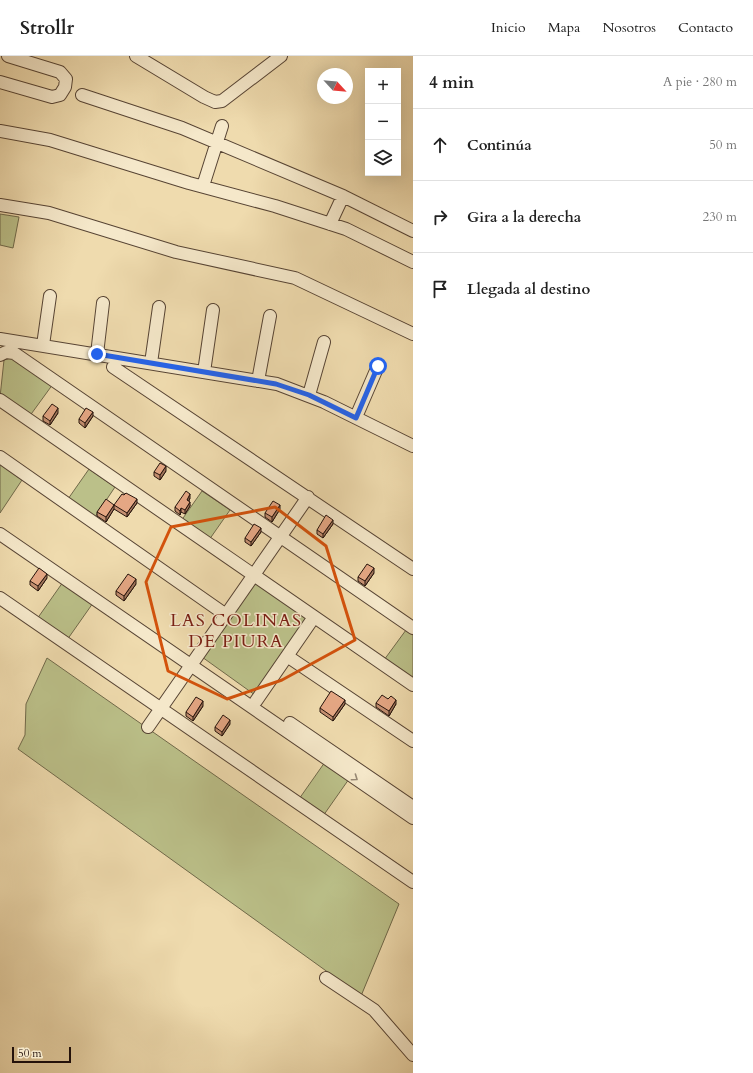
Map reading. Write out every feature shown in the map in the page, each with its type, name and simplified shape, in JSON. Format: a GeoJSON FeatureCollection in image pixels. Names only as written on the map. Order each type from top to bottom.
{"type":"FeatureCollection","features":[{"type":"Feature","properties":{"kind":"street"},"geometry":{"type":"LineString","coordinates":[[0,82],[49,97],[60,95],[66,87],[66,79],[60,72],[8,56]]}},
{"type":"Feature","properties":{"kind":"street"},"geometry":{"type":"LineString","coordinates":[[136,56],[204,97],[215,102],[222,101],[281,56]]}},
{"type":"Feature","properties":{"kind":"street"},"geometry":{"type":"LineString","coordinates":[[82,95],[182,128],[343,196],[413,231]]}},
{"type":"Feature","properties":{"kind":"street"},"geometry":{"type":"LineString","coordinates":[[202,186],[222,126]]}},
{"type":"Feature","properties":{"kind":"street"},"geometry":{"type":"LineString","coordinates":[[0,131],[50,140],[202,186],[275,206],[346,229],[413,262]]}},
{"type":"Feature","properties":{"kind":"street"},"geometry":{"type":"LineString","coordinates":[[330,224],[343,196]]}},
{"type":"Feature","properties":{"kind":"street"},"geometry":{"type":"LineString","coordinates":[[0,205],[49,213],[176,252],[295,278],[413,334]]}},
{"type":"Feature","properties":{"kind":"street"},"geometry":{"type":"LineString","coordinates":[[43,345],[50,296]]}},
{"type":"Feature","properties":{"kind":"street"},"geometry":{"type":"LineString","coordinates":[[97,354],[103,303]]}},
{"type":"Feature","properties":{"kind":"street"},"geometry":{"type":"LineString","coordinates":[[150,363],[159,307]]}},
{"type":"Feature","properties":{"kind":"street"},"geometry":{"type":"LineString","coordinates":[[204,372],[214,310]]}},
{"type":"Feature","properties":{"kind":"street"},"geometry":{"type":"LineString","coordinates":[[258,381],[270,316]]}},
{"type":"Feature","properties":{"kind":"street"},"geometry":{"type":"LineString","coordinates":[[0,339],[276,384],[309,395],[412,444]]}},
{"type":"Feature","properties":{"kind":"street"},"geometry":{"type":"LineString","coordinates":[[309,395],[324,342]]}},
{"type":"Feature","properties":{"kind":"street"},"geometry":{"type":"LineString","coordinates":[[0,355],[6,352],[14,353],[413,628]]}},
{"type":"Feature","properties":{"kind":"street"},"geometry":{"type":"LineString","coordinates":[[356,418],[378,366]]}},
{"type":"Feature","properties":{"kind":"street"},"geometry":{"type":"LineString","coordinates":[[113,367],[413,569]]}},
{"type":"Feature","properties":{"kind":"street"},"geometry":{"type":"LineString","coordinates":[[0,400],[413,685]]}},
{"type":"Feature","properties":{"kind":"street"},"geometry":{"type":"LineString","coordinates":[[0,457],[226,615]]}},
{"type":"Feature","properties":{"kind":"street"},"geometry":{"type":"LineString","coordinates":[[148,727],[308,497]]}},
{"type":"Feature","properties":{"kind":"street"},"geometry":{"type":"LineString","coordinates":[[0,526],[413,818]]}},
{"type":"Feature","properties":{"kind":"street"},"geometry":{"type":"LineString","coordinates":[[0,534],[193,662],[256,701],[413,807]]}},
{"type":"Feature","properties":{"kind":"street"},"geometry":{"type":"LineString","coordinates":[[0,598],[413,882]]}},
{"type":"Feature","properties":{"kind":"street"},"geometry":{"type":"LineString","coordinates":[[256,701],[314,617]]}},
{"type":"Feature","properties":{"kind":"street"},"geometry":{"type":"LineString","coordinates":[[287,656],[413,741]]}},
{"type":"Feature","properties":{"kind":"street"},"geometry":{"type":"LineString","coordinates":[[326,978],[374,1010],[413,1055]]}},
{"type":"Feature","properties":{"kind":"highlighted area"},"geometry":{"type":"Polygon","coordinates":[[[275,507],[326,546],[355,640],[282,680],[227,699],[168,671],[146,582],[171,527],[275,507]]]}},
{"type":"Feature","properties":{"kind":"green space"},"geometry":{"type":"Polygon","coordinates":[[[0,214],[19,217],[13,248],[0,245],[0,214]]]}},
{"type":"Feature","properties":{"kind":"green space"},"geometry":{"type":"Polygon","coordinates":[[[13,357],[53,384],[29,417],[0,397],[4,360],[13,357]]]}},
{"type":"Feature","properties":{"kind":"green space"},"geometry":{"type":"Polygon","coordinates":[[[0,464],[22,480],[0,513],[0,464]]]}},
{"type":"Feature","properties":{"kind":"green space"},"geometry":{"type":"Polygon","coordinates":[[[89,469],[115,487],[95,517],[68,499],[89,469]]]}},
{"type":"Feature","properties":{"kind":"green space"},"geometry":{"type":"Polygon","coordinates":[[[202,491],[230,510],[209,540],[181,521],[202,491]]]}},
{"type":"Feature","properties":{"kind":"green space"},"geometry":{"type":"Polygon","coordinates":[[[254,581],[308,619],[255,695],[202,657],[254,581]]]}},
{"type":"Feature","properties":{"kind":"green space"},"geometry":{"type":"Polygon","coordinates":[[[63,582],[93,603],[67,640],[37,619],[63,582]]]}},
{"type":"Feature","properties":{"kind":"green space"},"geometry":{"type":"Polygon","coordinates":[[[406,630],[413,635],[413,681],[384,660],[406,630]]]}},
{"type":"Feature","properties":{"kind":"green space"},"geometry":{"type":"Polygon","coordinates":[[[47,658],[399,904],[361,996],[18,749],[25,735],[26,704],[47,658]]]}},
{"type":"Feature","properties":{"kind":"green space"},"geometry":{"type":"Polygon","coordinates":[[[325,762],[349,779],[323,816],[299,799],[325,762]]]}},
{"type":"Feature","properties":{"kind":"building"},"geometry":{"type":"Polygon","coordinates":[[[52,404],[58,408],[50,421],[43,416],[52,404]]]}},
{"type":"Feature","properties":{"kind":"building"},"geometry":{"type":"Polygon","coordinates":[[[86,408],[93,412],[85,423],[79,419],[86,408]]]}},
{"type":"Feature","properties":{"kind":"building"},"geometry":{"type":"Polygon","coordinates":[[[160,463],[166,466],[160,475],[154,472],[160,463]]]}},
{"type":"Feature","properties":{"kind":"building"},"geometry":{"type":"Polygon","coordinates":[[[186,491],[190,494],[187,500],[190,502],[185,510],[181,508],[180,511],[175,507],[186,491]]]}},
{"type":"Feature","properties":{"kind":"building"},"geometry":{"type":"Polygon","coordinates":[[[126,493],[137,499],[127,513],[114,505],[122,494],[124,495],[126,493]]]}},
{"type":"Feature","properties":{"kind":"building"},"geometry":{"type":"Polygon","coordinates":[[[106,499],[114,505],[106,517],[97,512],[106,499]]]}},
{"type":"Feature","properties":{"kind":"building"},"geometry":{"type":"Polygon","coordinates":[[[273,501],[280,505],[272,517],[265,513],[273,501]]]}},
{"type":"Feature","properties":{"kind":"building"},"geometry":{"type":"Polygon","coordinates":[[[326,515],[333,520],[323,534],[317,530],[326,515]]]}},
{"type":"Feature","properties":{"kind":"building"},"geometry":{"type":"Polygon","coordinates":[[[254,524],[261,528],[251,542],[245,538],[254,524]]]}},
{"type":"Feature","properties":{"kind":"building"},"geometry":{"type":"Polygon","coordinates":[[[367,564],[374,568],[365,581],[358,577],[367,564]]]}},
{"type":"Feature","properties":{"kind":"building"},"geometry":{"type":"Polygon","coordinates":[[[39,568],[47,574],[38,586],[30,581],[39,568]]]}},
{"type":"Feature","properties":{"kind":"building"},"geometry":{"type":"Polygon","coordinates":[[[128,574],[136,579],[124,596],[116,591],[128,574]]]}},
{"type":"Feature","properties":{"kind":"building"},"geometry":{"type":"Polygon","coordinates":[[[331,691],[345,700],[333,717],[320,708],[331,691]]]}},
{"type":"Feature","properties":{"kind":"building"},"geometry":{"type":"Polygon","coordinates":[[[382,695],[388,699],[391,696],[396,700],[389,711],[376,703],[382,695]]]}},
{"type":"Feature","properties":{"kind":"building"},"geometry":{"type":"Polygon","coordinates":[[[196,697],[203,701],[193,717],[186,712],[196,697]]]}},
{"type":"Feature","properties":{"kind":"building"},"geometry":{"type":"Polygon","coordinates":[[[223,715],[230,720],[222,732],[215,727],[223,715]]]}},
{"type":"Feature","properties":{"kind":"district","name":"LAS COLINAS DE PIURA"},"geometry":{"type":"Point","coordinates":[236,630]}},
{"type":"Feature","properties":{"kind":"route"},"geometry":{"type":"LineString","coordinates":[[97,354],[276,384],[309,395],[356,418],[378,366]]}}]}
